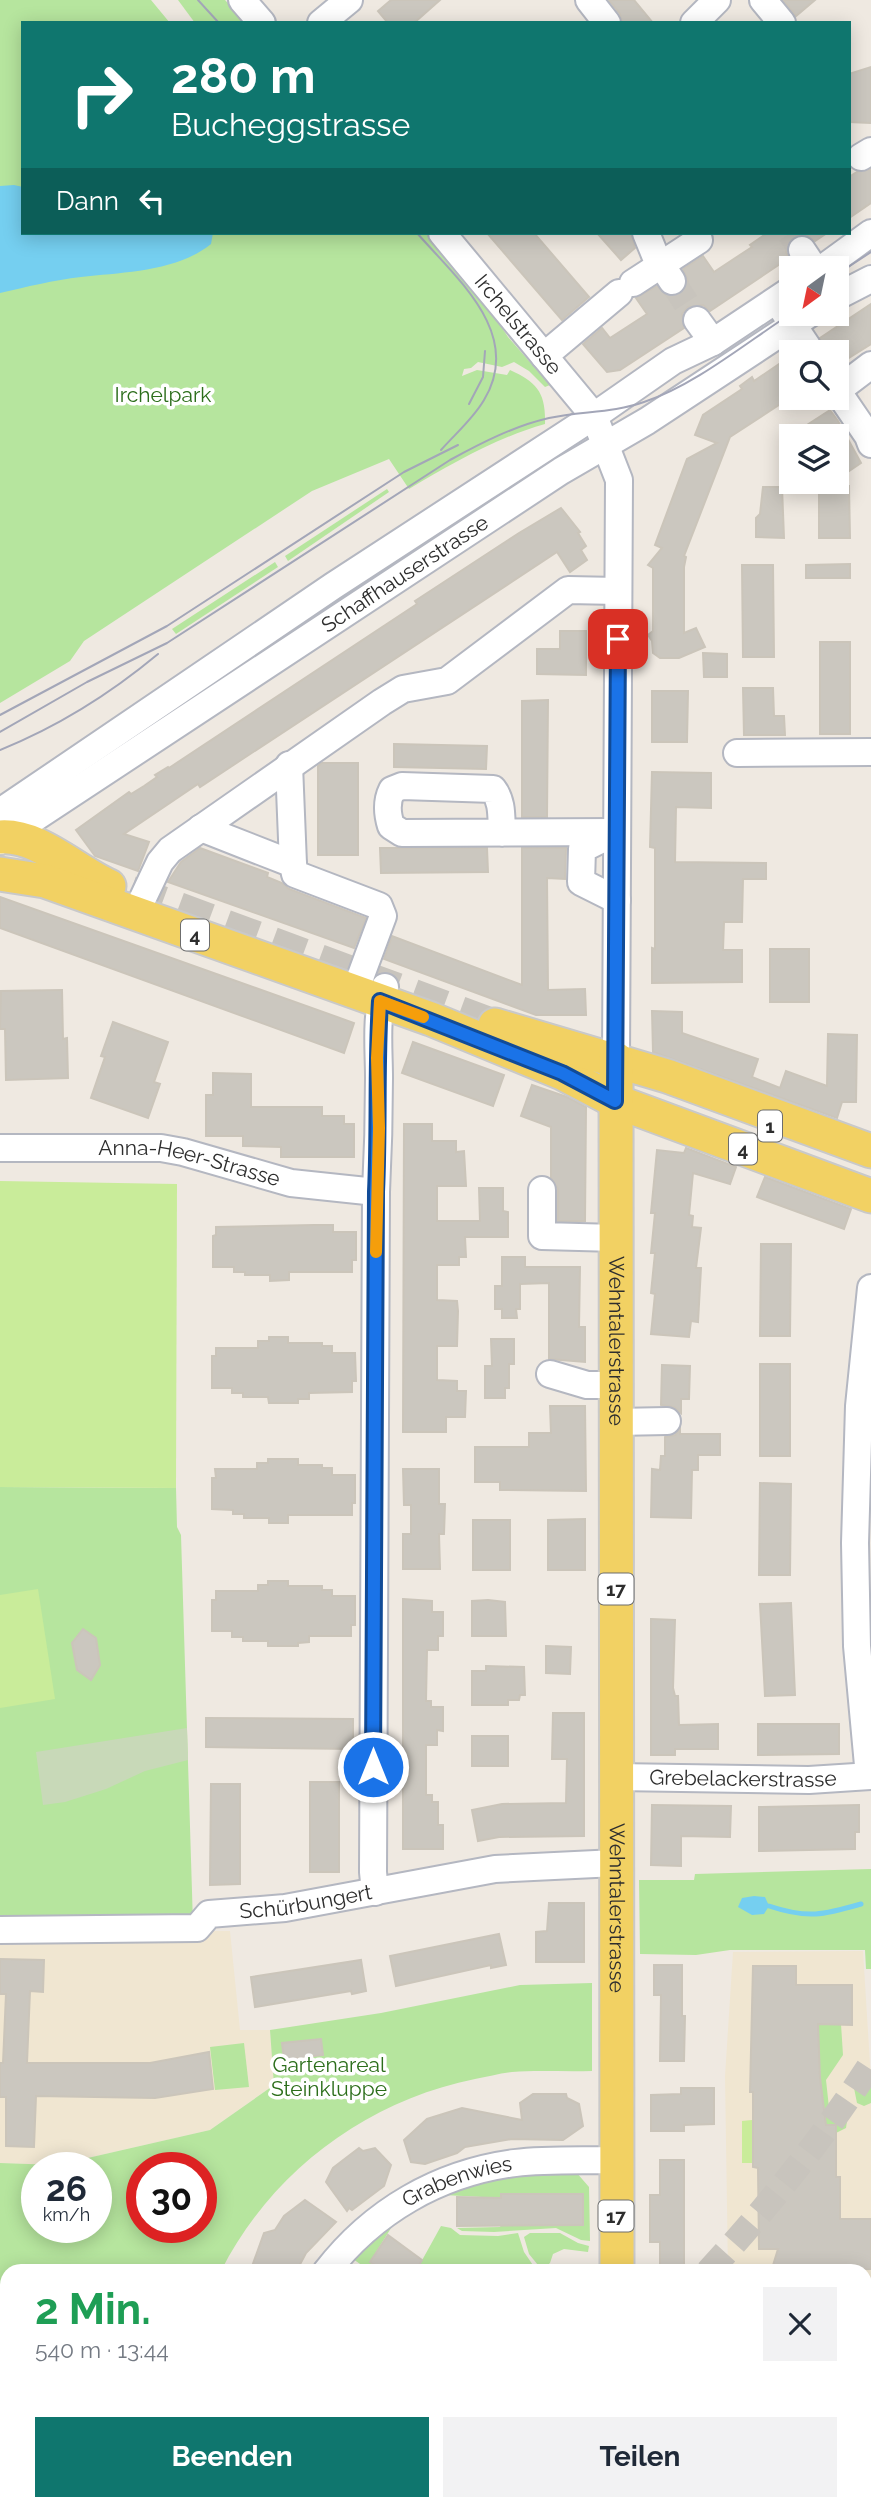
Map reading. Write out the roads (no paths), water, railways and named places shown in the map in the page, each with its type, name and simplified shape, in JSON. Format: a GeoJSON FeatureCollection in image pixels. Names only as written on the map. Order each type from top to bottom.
{"type":"FeatureCollection","features":[{"type":"Feature","properties":{"kind":"main road","name":"4"},"geometry":{"type":"LineString","coordinates":[[5,825],[101,883],[375,989],[562,1073],[615,1101],[871,1196]]}},
{"type":"Feature","properties":{"kind":"main road","name":"4"},"geometry":{"type":"LineString","coordinates":[[4,874],[45,881],[375,989],[582,1052],[616,1059],[871,1151]]}},
{"type":"Feature","properties":{"kind":"main road","name":"Wehntalerstrasse"},"geometry":{"type":"LineString","coordinates":[[616,1059],[617,2264]]}},
{"type":"Feature","properties":{"kind":"main road","name":"1"},"geometry":{"type":"LineString","coordinates":[[871,1162],[668,1098],[871,1178]]}},
{"type":"Feature","properties":{"kind":"street"},"geometry":{"type":"LineString","coordinates":[[242,0],[260,21]]}},
{"type":"Feature","properties":{"kind":"street"},"geometry":{"type":"LineString","coordinates":[[323,21],[349,0]]}},
{"type":"Feature","properties":{"kind":"street"},"geometry":{"type":"LineString","coordinates":[[589,0],[605,21]]}},
{"type":"Feature","properties":{"kind":"street"},"geometry":{"type":"LineString","coordinates":[[697,21],[718,0]]}},
{"type":"Feature","properties":{"kind":"street"},"geometry":{"type":"LineString","coordinates":[[763,0],[780,21]]}},
{"type":"Feature","properties":{"kind":"street","name":"Irchelstrasse"},"geometry":{"type":"LineString","coordinates":[[447,235],[594,416]]}},
{"type":"Feature","properties":{"kind":"street"},"geometry":{"type":"LineString","coordinates":[[647,235],[666,273]]}},
{"type":"Feature","properties":{"kind":"street"},"geometry":{"type":"LineString","coordinates":[[835,256],[855,237]]}},
{"type":"Feature","properties":{"kind":"street"},"geometry":{"type":"LineString","coordinates":[[544,356],[626,288],[666,273],[699,240]]}},
{"type":"Feature","properties":{"kind":"street"},"geometry":{"type":"LineString","coordinates":[[849,290],[871,279]]}},
{"type":"Feature","properties":{"kind":"street","name":"Schaffhauserstrasse"},"geometry":{"type":"LineString","coordinates":[[5,825],[204,676],[334,586],[594,416],[673,361],[713,342],[779,298]]}},
{"type":"Feature","properties":{"kind":"street"},"geometry":{"type":"LineString","coordinates":[[697,320],[713,342]]}},
{"type":"Feature","properties":{"kind":"street","name":"Schaffhauserstrasse"},"geometry":{"type":"LineString","coordinates":[[5,825],[60,801],[606,444],[804,328]]}},
{"type":"Feature","properties":{"kind":"street"},"geometry":{"type":"LineString","coordinates":[[849,381],[871,365]]}},
{"type":"Feature","properties":{"kind":"street"},"geometry":{"type":"LineString","coordinates":[[849,408],[871,444]]}},
{"type":"Feature","properties":{"kind":"street","name":"Wehntalerstrasse"},"geometry":{"type":"LineString","coordinates":[[594,416],[619,480],[616,1059]]}},
{"type":"Feature","properties":{"kind":"street"},"geometry":{"type":"LineString","coordinates":[[142,900],[160,862],[170,850],[289,765],[403,689],[447,681],[568,590],[618,591]]}},
{"type":"Feature","properties":{"kind":"street"},"geometry":{"type":"LineString","coordinates":[[737,754],[871,752]]}},
{"type":"Feature","properties":{"kind":"street"},"geometry":{"type":"LineString","coordinates":[[289,765],[295,874],[379,906],[383,916],[375,989],[379,1128],[376,1192],[375,1892]]}},
{"type":"Feature","properties":{"kind":"street"},"geometry":{"type":"LineString","coordinates":[[54,855],[53,828],[60,801]]}},
{"type":"Feature","properties":{"kind":"street"},"geometry":{"type":"LineString","coordinates":[[4,874],[5,825]]}},
{"type":"Feature","properties":{"kind":"street"},"geometry":{"type":"LineString","coordinates":[[201,828],[293,864]]}},
{"type":"Feature","properties":{"kind":"street"},"geometry":{"type":"LineString","coordinates":[[502,833],[617,832]]}},
{"type":"Feature","properties":{"kind":"street"},"geometry":{"type":"LineString","coordinates":[[617,832],[582,849],[581,882],[617,900]]}},
{"type":"Feature","properties":{"kind":"street","name":"Anna-Heer-Strasse"},"geometry":{"type":"LineString","coordinates":[[0,1148],[160,1148],[291,1183],[376,1192]]}},
{"type":"Feature","properties":{"kind":"street"},"geometry":{"type":"LineString","coordinates":[[542,1190],[542,1236],[616,1238]]}},
{"type":"Feature","properties":{"kind":"street"},"geometry":{"type":"LineString","coordinates":[[870,1776],[857,1646],[855,1543],[859,1406],[871,1288]]}},
{"type":"Feature","properties":{"kind":"street"},"geometry":{"type":"LineString","coordinates":[[550,1374],[587,1385],[616,1385]]}},
{"type":"Feature","properties":{"kind":"street"},"geometry":{"type":"LineString","coordinates":[[616,1422],[667,1421]]}},
{"type":"Feature","properties":{"kind":"street","name":"Grebelackerstrasse"},"geometry":{"type":"LineString","coordinates":[[615,1777],[809,1780],[870,1776]]}},
{"type":"Feature","properties":{"kind":"street","name":"Schürbungert"},"geometry":{"type":"LineString","coordinates":[[0,1930],[197,1927],[209,1914],[285,1908],[495,1868],[616,1863]]}},
{"type":"Feature","properties":{"kind":"street","name":"Grabenwies"},"geometry":{"type":"LineString","coordinates":[[333,2264],[376,2219],[425,2190],[456,2176],[517,2163],[616,2160]]}},
{"type":"Feature","properties":{"kind":"water"},"geometry":{"type":"Polygon","coordinates":[[[0,186],[21,187],[21,235],[213,235],[211,244],[182,260],[149,269],[61,280],[0,293],[0,186]]]}},
{"type":"Feature","properties":{"kind":"water"},"geometry":{"type":"Polygon","coordinates":[[[765,1897],[769,1906],[764,1914],[752,1915],[738,1907],[742,1898],[765,1897]]]}},
{"type":"Feature","properties":{"kind":"waterway"},"geometry":{"type":"LineString","coordinates":[[769,1906],[794,1913],[815,1914],[861,1904]]}},
{"type":"Feature","properties":{"kind":"tunnel"},"geometry":{"type":"LineString","coordinates":[[791,235],[802,250]]}},
{"type":"Feature","properties":{"kind":"tunnel"},"geometry":{"type":"LineString","coordinates":[[672,281],[697,320]]}},
{"type":"Feature","properties":{"kind":"tunnel"},"geometry":{"type":"LineString","coordinates":[[83,878],[155,900],[523,1036]]}},
{"type":"Feature","properties":{"kind":"tunnel"},"geometry":{"type":"LineString","coordinates":[[715,2264],[794,2171],[871,2064]]}},
{"type":"Feature","properties":{"kind":"tram line"},"geometry":{"type":"LineString","coordinates":[[198,0],[217,21]]}},
{"type":"Feature","properties":{"kind":"tram line"},"geometry":{"type":"LineString","coordinates":[[419,235],[450,269],[480,309],[491,330],[496,353],[494,376],[484,400],[441,450]]}},
{"type":"Feature","properties":{"kind":"tram line"},"geometry":{"type":"LineString","coordinates":[[849,266],[871,252]]}},
{"type":"Feature","properties":{"kind":"tram line"},"geometry":{"type":"LineString","coordinates":[[0,732],[87,682],[167,643],[450,460],[536,421],[620,408],[663,395],[701,374],[779,322]]}},
{"type":"Feature","properties":{"kind":"tram line"},"geometry":{"type":"LineString","coordinates":[[469,404],[483,377],[485,351]]}},
{"type":"Feature","properties":{"kind":"tram line"},"geometry":{"type":"LineString","coordinates":[[0,715],[167,626],[404,472],[458,445]]}},
{"type":"Feature","properties":{"kind":"tram line"},"geometry":{"type":"LineString","coordinates":[[0,750],[42,731],[82,708],[121,683],[158,654]]}},
{"type":"Feature","properties":{"kind":"park label","name":"Irchelpark"},"geometry":{"type":"Point","coordinates":[163,395]}},
{"type":"Feature","properties":{"kind":"park label","name":"Gartenareal Steinkluppe"},"geometry":{"type":"Point","coordinates":[329,2077]}}]}
